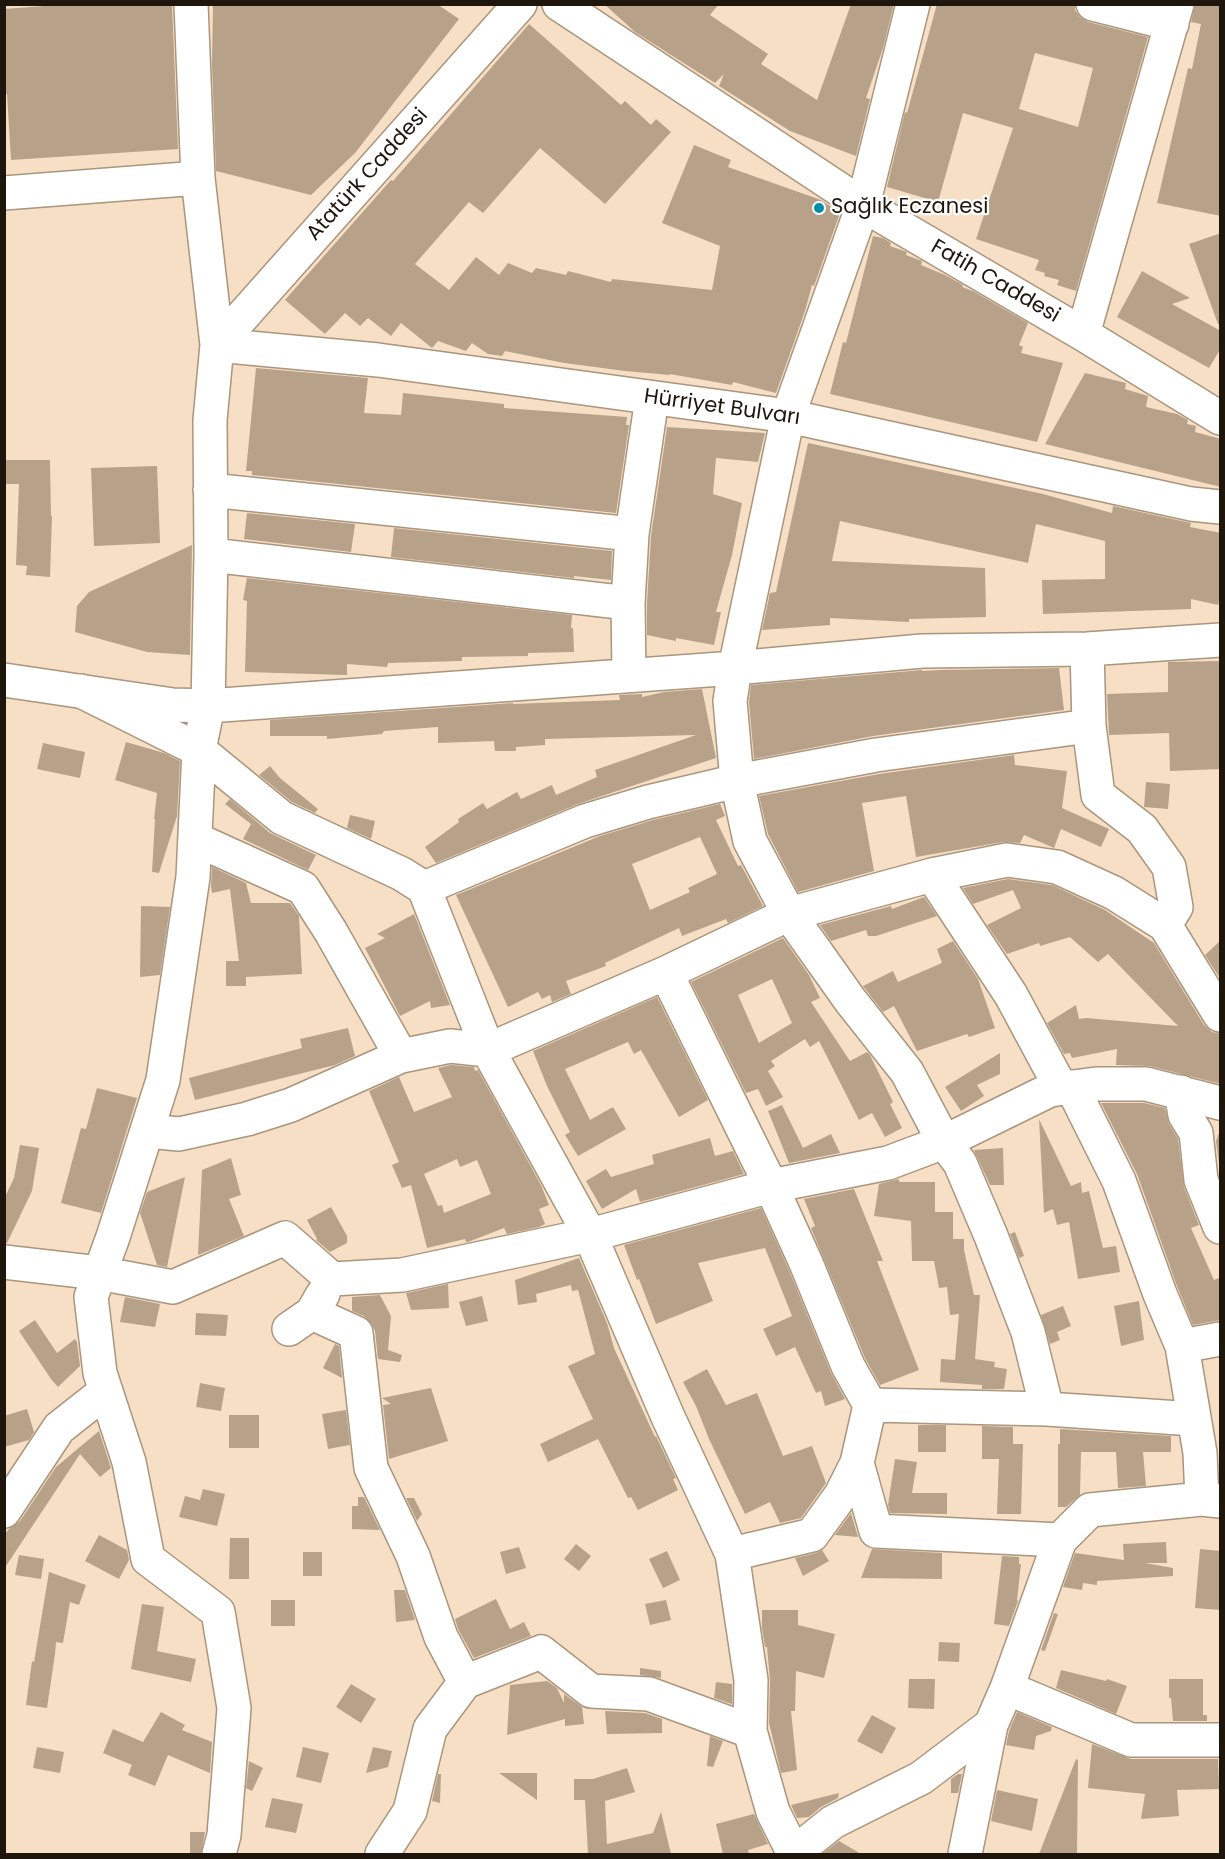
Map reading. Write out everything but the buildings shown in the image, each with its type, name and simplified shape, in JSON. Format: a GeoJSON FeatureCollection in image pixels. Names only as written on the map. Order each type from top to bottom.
{"type":"FeatureCollection","features":[{"type":"Feature","properties":{"kind":"street"},"geometry":{"type":"LineString","coordinates":[[191,4],[198,178],[217,345],[210,420],[211,555],[208,706],[199,750],[193,877],[163,1080],[92,1297],[100,1373],[129,1462],[148,1559],[218,1612],[234,1708],[224,1835],[219,1854]]}},
{"type":"Feature","properties":{"kind":"street","name":"Atatürk Caddesi"},"geometry":{"type":"LineString","coordinates":[[217,345],[520,4]]}},
{"type":"Feature","properties":{"kind":"street","name":"Fatih Caddesi"},"geometry":{"type":"LineString","coordinates":[[560,4],[863,205],[1221,418]]}},
{"type":"Feature","properties":{"kind":"street"},"geometry":{"type":"LineString","coordinates":[[913,4],[863,205],[788,416],[730,701],[737,781],[750,841],[789,914],[850,1000],[907,1072],[944,1142],[960,1163],[1028,1332],[1047,1409]]}},
{"type":"Feature","properties":{"kind":"street"},"geometry":{"type":"LineString","coordinates":[[1083,334],[1175,14],[1093,4]]}},
{"type":"Feature","properties":{"kind":"street"},"geometry":{"type":"LineString","coordinates":[[4,192],[198,178]]}},
{"type":"Feature","properties":{"kind":"street","name":"Hürriyet Bulvarı"},"geometry":{"type":"LineString","coordinates":[[217,345],[378,360],[788,416],[1191,504],[1221,507]]}},
{"type":"Feature","properties":{"kind":"street"},"geometry":{"type":"LineString","coordinates":[[629,675],[628,603],[632,534],[652,398]]}},
{"type":"Feature","properties":{"kind":"street"},"geometry":{"type":"LineString","coordinates":[[210,490],[632,534]]}},
{"type":"Feature","properties":{"kind":"street"},"geometry":{"type":"LineString","coordinates":[[211,555],[628,603]]}},
{"type":"Feature","properties":{"kind":"street"},"geometry":{"type":"LineString","coordinates":[[4,680],[173,705],[208,706],[735,668],[922,651],[1087,649],[1221,640]]}},
{"type":"Feature","properties":{"kind":"street"},"geometry":{"type":"LineString","coordinates":[[1087,649],[1089,726],[1098,795],[1142,829],[1168,867],[1176,907],[1165,925]]}},
{"type":"Feature","properties":{"kind":"street"},"geometry":{"type":"LineString","coordinates":[[81,691],[199,750],[282,818],[402,874],[424,888],[489,1050],[590,1235],[668,1417],[732,1554],[751,1680],[750,1731],[773,1812],[794,1854],[833,1822],[921,1778],[991,1725]]}},
{"type":"Feature","properties":{"kind":"street"},"geometry":{"type":"LineString","coordinates":[[424,888],[585,822],[648,802],[737,781],[876,755],[1089,726]]}},
{"type":"Feature","properties":{"kind":"street"},"geometry":{"type":"LineString","coordinates":[[195,839],[303,888],[331,932],[401,1056]]}},
{"type":"Feature","properties":{"kind":"street"},"geometry":{"type":"LineString","coordinates":[[147,1131],[179,1134],[247,1119],[291,1105],[401,1056],[450,1046],[489,1050],[666,973],[789,914],[932,875],[1007,860],[1057,867],[1114,893],[1165,925],[1221,1015]]}},
{"type":"Feature","properties":{"kind":"street"},"geometry":{"type":"LineString","coordinates":[[932,875],[1011,995],[1119,1181],[1160,1294],[1182,1346],[1200,1453],[1211,1500],[1090,1510],[1060,1539],[1007,1688],[991,1725],[965,1854]]}},
{"type":"Feature","properties":{"kind":"street"},"geometry":{"type":"LineString","coordinates":[[666,973],[771,1186],[806,1263],[848,1366],[870,1405],[857,1463],[841,1495],[812,1535],[732,1554]]}},
{"type":"Feature","properties":{"kind":"street"},"geometry":{"type":"LineString","coordinates":[[4,1262],[99,1274],[173,1287],[285,1238],[332,1280],[402,1275],[590,1235],[771,1186],[888,1163],[944,1142],[1050,1090],[1096,1084],[1146,1084],[1221,1103]]}},
{"type":"Feature","properties":{"kind":"street"},"geometry":{"type":"LineString","coordinates":[[1181,1092],[1185,1115],[1196,1133],[1201,1180],[1221,1227]]}},
{"type":"Feature","properties":{"kind":"street"},"geometry":{"type":"LineString","coordinates":[[332,1280],[300,1321],[356,1333],[371,1468],[413,1556],[441,1638],[465,1682]]}},
{"type":"Feature","properties":{"kind":"street"},"geometry":{"type":"LineString","coordinates":[[1182,1346],[1221,1339]]}},
{"type":"Feature","properties":{"kind":"street"},"geometry":{"type":"LineString","coordinates":[[4,1511],[59,1428],[106,1391]]}},
{"type":"Feature","properties":{"kind":"street"},"geometry":{"type":"LineString","coordinates":[[870,1405],[1047,1409],[1194,1419]]}},
{"type":"Feature","properties":{"kind":"street"},"geometry":{"type":"LineString","coordinates":[[857,1463],[876,1531],[1060,1539]]}},
{"type":"Feature","properties":{"kind":"street"},"geometry":{"type":"LineString","coordinates":[[382,1854],[410,1811],[430,1729],[465,1682],[541,1652],[591,1691],[649,1694],[750,1731]]}},
{"type":"Feature","properties":{"kind":"street"},"geometry":{"type":"LineString","coordinates":[[1007,1688],[1131,1740],[1221,1740]]}},
{"type":"Feature","properties":{"kind":"place","name":"Sağlık Eczanesi"},"geometry":{"type":"Point","coordinates":[819,208]}}]}
